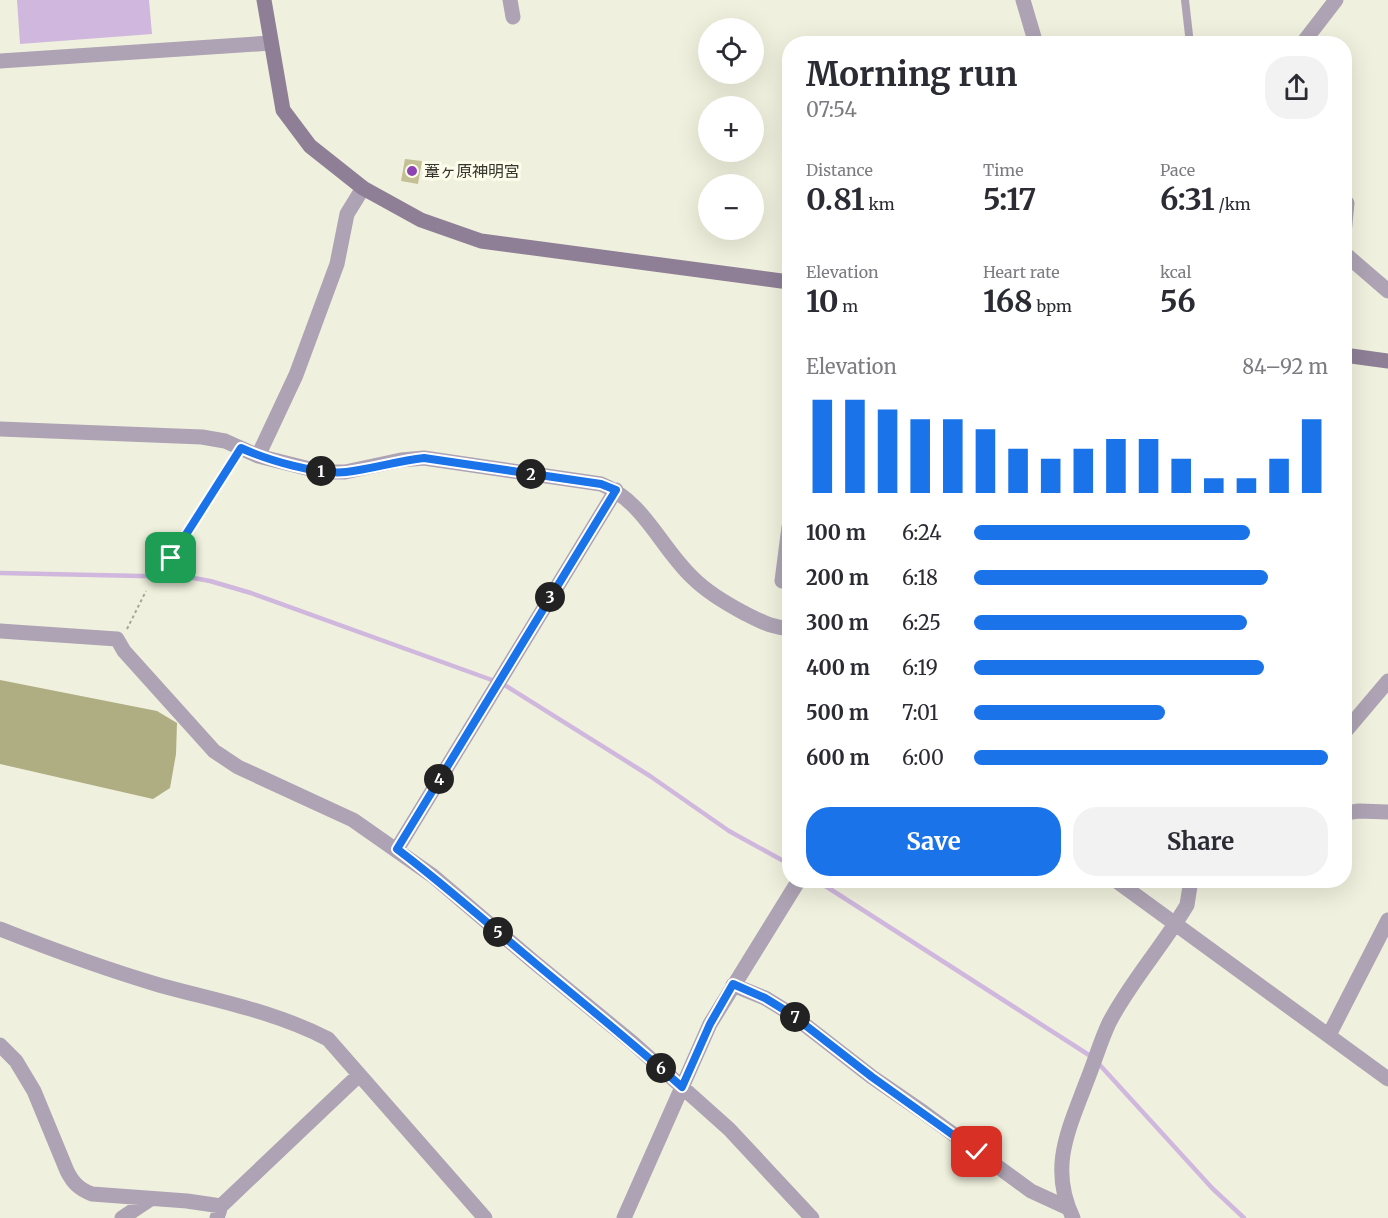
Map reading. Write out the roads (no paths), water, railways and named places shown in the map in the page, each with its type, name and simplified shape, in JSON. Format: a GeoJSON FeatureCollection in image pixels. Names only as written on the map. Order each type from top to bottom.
{"type":"FeatureCollection","features":[{"type":"Feature","properties":{"kind":"street"},"geometry":{"type":"LineString","coordinates":[[264,0],[283,110],[310,146],[363,189],[421,220],[481,241],[782,281]]}},
{"type":"Feature","properties":{"kind":"street"},"geometry":{"type":"LineString","coordinates":[[510,0],[513,17]]}},
{"type":"Feature","properties":{"kind":"street"},"geometry":{"type":"LineString","coordinates":[[1023,0],[1034,36]]}},
{"type":"Feature","properties":{"kind":"street"},"geometry":{"type":"LineString","coordinates":[[1308,36],[1336,0]]}},
{"type":"Feature","properties":{"kind":"street"},"geometry":{"type":"LineString","coordinates":[[0,61],[271,42]]}},
{"type":"Feature","properties":{"kind":"street"},"geometry":{"type":"LineString","coordinates":[[258,456],[296,375],[337,264],[347,214],[363,189]]}},
{"type":"Feature","properties":{"kind":"street"},"geometry":{"type":"LineString","coordinates":[[1352,261],[1388,291]]}},
{"type":"Feature","properties":{"kind":"street"},"geometry":{"type":"LineString","coordinates":[[1352,356],[1388,361]]}},
{"type":"Feature","properties":{"kind":"street"},"geometry":{"type":"LineString","coordinates":[[0,429],[202,437],[225,441],[258,456],[322,472],[345,472],[401,460],[424,458],[601,484],[616,490],[632,502],[692,578],[726,604],[775,628],[782,628]]}},
{"type":"Feature","properties":{"kind":"street"},"geometry":{"type":"LineString","coordinates":[[397,849],[616,490]]}},
{"type":"Feature","properties":{"kind":"street"},"geometry":{"type":"LineString","coordinates":[[0,631],[117,639],[124,651],[214,751],[238,767],[353,820],[433,876],[633,1043],[729,1129],[809,1217]]}},
{"type":"Feature","properties":{"kind":"street"},"geometry":{"type":"LineString","coordinates":[[1352,724],[1388,681]]}},
{"type":"Feature","properties":{"kind":"street"},"geometry":{"type":"LineString","coordinates":[[1352,812],[1388,812]]}},
{"type":"Feature","properties":{"kind":"street"},"geometry":{"type":"LineString","coordinates":[[624,1218],[710,1024],[795,888]]}},
{"type":"Feature","properties":{"kind":"street"},"geometry":{"type":"LineString","coordinates":[[1126,888],[1388,1079]]}},
{"type":"Feature","properties":{"kind":"street"},"geometry":{"type":"LineString","coordinates":[[1070,1213],[1062,1190],[1061,1154],[1109,1024],[1176,924],[1187,905],[1190,888]]}},
{"type":"Feature","properties":{"kind":"street"},"geometry":{"type":"LineString","coordinates":[[1329,1035],[1388,920]]}},
{"type":"Feature","properties":{"kind":"street"},"geometry":{"type":"LineString","coordinates":[[0,929],[84,962],[160,985],[262,1011],[304,1026],[328,1039],[485,1218]]}},
{"type":"Feature","properties":{"kind":"street"},"geometry":{"type":"LineString","coordinates":[[733,984],[765,998],[791,1014],[872,1077],[1031,1191],[1070,1213]]}},
{"type":"Feature","properties":{"kind":"street"},"geometry":{"type":"LineString","coordinates":[[0,1045],[16,1061],[34,1091],[67,1171],[73,1183],[82,1190],[92,1194],[149,1200],[187,1201],[219,1212],[359,1075]]}},
{"type":"Feature","properties":{"kind":"street"},"geometry":{"type":"LineString","coordinates":[[122,1218],[149,1200]]}},
{"type":"Feature","properties":{"kind":"lane"},"geometry":{"type":"LineString","coordinates":[[1185,0],[1189,36]]}},
{"type":"Feature","properties":{"kind":"waterway"},"geometry":{"type":"LineString","coordinates":[[0,573],[188,577],[210,581],[251,593],[503,684],[650,776],[729,831],[782,860]]}},
{"type":"Feature","properties":{"kind":"waterway"},"geometry":{"type":"LineString","coordinates":[[828,888],[1092,1057]]}},
{"type":"Feature","properties":{"kind":"waterway"},"geometry":{"type":"LineString","coordinates":[[1098,1063],[1212,1188],[1244,1218]]}},
{"type":"Feature","properties":{"kind":"place","name":"葦ヶ原神明宮"},"geometry":{"type":"Point","coordinates":[412,171]}}]}
